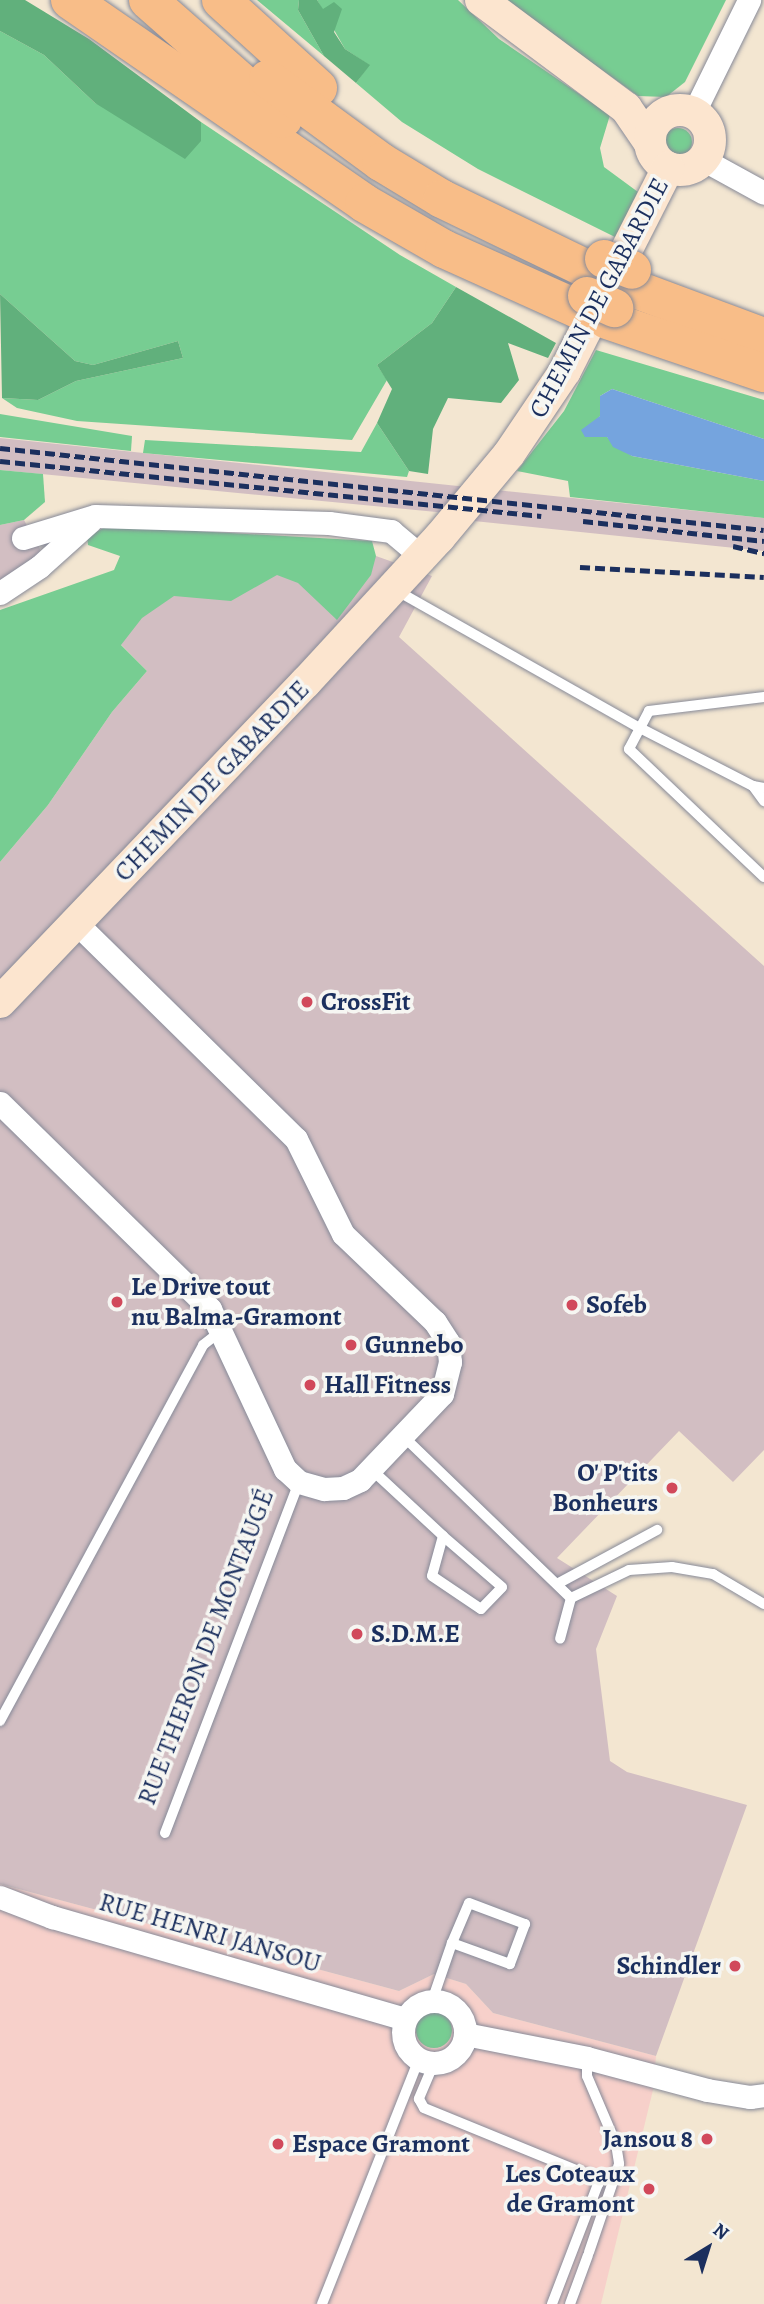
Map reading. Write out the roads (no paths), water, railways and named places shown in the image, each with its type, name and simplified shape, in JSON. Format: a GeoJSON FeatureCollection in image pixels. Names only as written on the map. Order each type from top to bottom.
{"type":"FeatureCollection","features":[{"type":"Feature","properties":{"kind":"highway"},"geometry":{"type":"LineString","coordinates":[[70,0],[364,203],[444,249],[606,290],[764,319]]}},
{"type":"Feature","properties":{"kind":"highway"},"geometry":{"type":"LineString","coordinates":[[148,0],[274,113],[415,212],[500,257],[764,337]]}},
{"type":"Feature","properties":{"kind":"highway"},"geometry":{"type":"LineString","coordinates":[[181,0],[259,72],[381,162],[606,290],[764,373]]}},
{"type":"Feature","properties":{"kind":"highway"},"geometry":{"type":"LineString","coordinates":[[221,0],[334,101],[424,164],[489,203],[606,290],[764,359]]}},
{"type":"Feature","properties":{"kind":"street"},"geometry":{"type":"LineString","coordinates":[[481,0],[626,108],[659,155],[687,169],[704,160],[710,134],[680,112],[626,108]]}},
{"type":"Feature","properties":{"kind":"street"},"geometry":{"type":"LineString","coordinates":[[659,155],[653,126],[680,112],[749,0]]}},
{"type":"Feature","properties":{"kind":"street","name":"CHEMIN DE GABARDIE"},"geometry":{"type":"LineString","coordinates":[[0,1002],[422,557],[509,454],[553,392],[659,155]]}},
{"type":"Feature","properties":{"kind":"street"},"geometry":{"type":"LineString","coordinates":[[704,160],[764,194]]}},
{"type":"Feature","properties":{"kind":"street"},"geometry":{"type":"LineString","coordinates":[[0,593],[39,567],[95,516]]}},
{"type":"Feature","properties":{"kind":"street"},"geometry":{"type":"LineString","coordinates":[[23,538],[95,516],[377,526],[391,531],[422,557]]}},
{"type":"Feature","properties":{"kind":"street","name":"RUE THERON DE MONTAUGÉ"},"geometry":{"type":"LineString","coordinates":[[0,1103],[192,1289],[222,1330],[285,1469],[299,1482],[324,1489],[343,1488],[371,1469],[442,1394],[450,1362],[448,1342],[435,1322],[343,1234],[296,1139],[76,923]]}},
{"type":"Feature","properties":{"kind":"street","name":"RUE HENRI JANSOU"},"geometry":{"type":"LineString","coordinates":[[0,1897],[52,1917],[405,2019]]}},
{"type":"Feature","properties":{"kind":"street"},"geometry":{"type":"LineString","coordinates":[[432,2001],[452,2006],[464,2024],[465,2034],[459,2051],[427,2061],[406,2046],[405,2019],[416,2006],[432,2001]]}},
{"type":"Feature","properties":{"kind":"street"},"geometry":{"type":"LineString","coordinates":[[465,2034],[587,2058],[707,2090],[750,2097],[764,2095]]}},
{"type":"Feature","properties":{"kind":"lane"},"geometry":{"type":"LineString","coordinates":[[392,588],[409,601],[640,728],[759,787],[764,801]]}},
{"type":"Feature","properties":{"kind":"lane"},"geometry":{"type":"LineString","coordinates":[[764,697],[649,711],[629,749],[764,877]]}},
{"type":"Feature","properties":{"kind":"lane"},"geometry":{"type":"LineString","coordinates":[[0,1721],[203,1345],[222,1330]]}},
{"type":"Feature","properties":{"kind":"lane"},"geometry":{"type":"LineString","coordinates":[[403,1436],[571,1598]]}},
{"type":"Feature","properties":{"kind":"lane"},"geometry":{"type":"LineString","coordinates":[[371,1469],[502,1587],[481,1609],[432,1576],[443,1536]]}},
{"type":"Feature","properties":{"kind":"lane","name":"RUE THERON DE MONTAUGÉ"},"geometry":{"type":"LineString","coordinates":[[164,1833],[299,1482]]}},
{"type":"Feature","properties":{"kind":"lane"},"geometry":{"type":"LineString","coordinates":[[557,1584],[657,1530]]}},
{"type":"Feature","properties":{"kind":"lane"},"geometry":{"type":"LineString","coordinates":[[560,1639],[571,1598],[629,1570],[672,1567],[713,1574],[764,1604]]}},
{"type":"Feature","properties":{"kind":"lane"},"geometry":{"type":"LineString","coordinates":[[432,2001],[452,1943],[469,1903],[525,1924],[510,1964],[452,1943]]}},
{"type":"Feature","properties":{"kind":"lane"},"geometry":{"type":"LineString","coordinates":[[570,2304],[619,2165],[616,2144],[587,2076],[587,2058]]}},
{"type":"Feature","properties":{"kind":"lane"},"geometry":{"type":"LineString","coordinates":[[322,2304],[427,2061]]}},
{"type":"Feature","properties":{"kind":"lane"},"geometry":{"type":"LineString","coordinates":[[427,2061],[419,2099],[424,2108],[593,2177],[598,2184],[552,2304]]}},
{"type":"Feature","properties":{"kind":"water"},"geometry":{"type":"Polygon","coordinates":[[[612,389],[764,439],[764,481],[632,456],[613,447],[607,437],[585,437],[581,430],[600,416],[600,396],[612,389]]]}},
{"type":"Feature","properties":{"kind":"railway"},"geometry":{"type":"LineString","coordinates":[[0,448],[764,530]]}},
{"type":"Feature","properties":{"kind":"railway"},"geometry":{"type":"LineString","coordinates":[[0,461],[541,516]]}},
{"type":"Feature","properties":{"kind":"railway"},"geometry":{"type":"LineString","coordinates":[[583,521],[764,541]]}},
{"type":"Feature","properties":{"kind":"railway"},"geometry":{"type":"LineString","coordinates":[[733,546],[764,553]]}},
{"type":"Feature","properties":{"kind":"railway"},"geometry":{"type":"LineString","coordinates":[[580,567],[764,577]]}},
{"type":"Feature","properties":{"kind":"place","name":"CrossFit"},"geometry":{"type":"Point","coordinates":[307,1002]}},
{"type":"Feature","properties":{"kind":"place","name":"Le Drive tout nu Balma-Gramont"},"geometry":{"type":"Point","coordinates":[117,1302]}},
{"type":"Feature","properties":{"kind":"place","name":"Sofeb"},"geometry":{"type":"Point","coordinates":[572,1305]}},
{"type":"Feature","properties":{"kind":"place","name":"Gunnebo"},"geometry":{"type":"Point","coordinates":[351,1345]}},
{"type":"Feature","properties":{"kind":"place","name":"Hall Fitness"},"geometry":{"type":"Point","coordinates":[310,1385]}},
{"type":"Feature","properties":{"kind":"place","name":"O' P'tits Bonheurs"},"geometry":{"type":"Point","coordinates":[672,1488]}},
{"type":"Feature","properties":{"kind":"place","name":"S.D.M.E"},"geometry":{"type":"Point","coordinates":[357,1634]}},
{"type":"Feature","properties":{"kind":"place","name":"Schindler"},"geometry":{"type":"Point","coordinates":[735,1966]}},
{"type":"Feature","properties":{"kind":"place","name":"Jansou 8"},"geometry":{"type":"Point","coordinates":[707,2139]}},
{"type":"Feature","properties":{"kind":"place","name":"Espace Gramont"},"geometry":{"type":"Point","coordinates":[278,2144]}},
{"type":"Feature","properties":{"kind":"place","name":"Les Coteaux de Gramont"},"geometry":{"type":"Point","coordinates":[649,2189]}}]}
